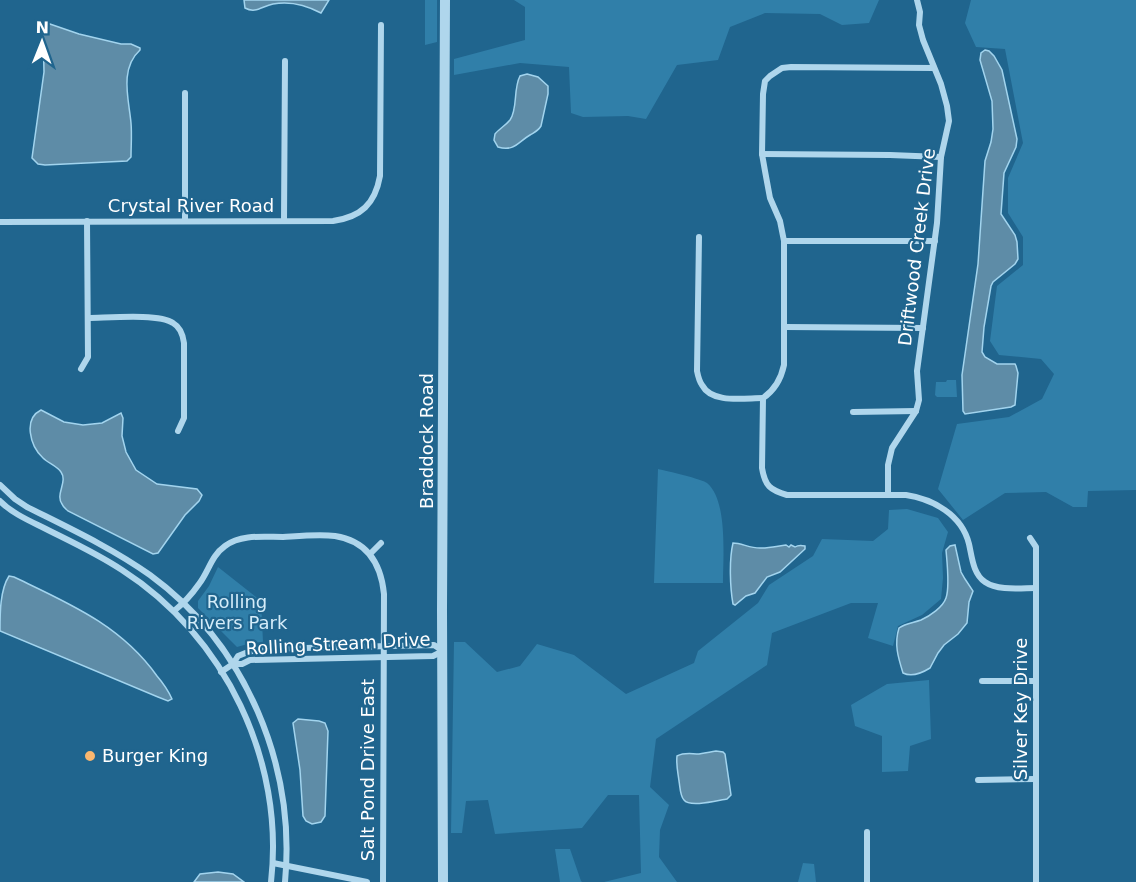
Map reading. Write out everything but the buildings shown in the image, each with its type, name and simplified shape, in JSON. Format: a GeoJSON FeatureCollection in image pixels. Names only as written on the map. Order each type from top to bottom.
{"type":"FeatureCollection","features":[{"type":"Feature","properties":{"kind":"street","name":"Braddock Road"},"geometry":{"type":"LineString","coordinates":[[443,882],[445,0]]}},
{"type":"Feature","properties":{"kind":"street","name":"Driftwood Creek Drive"},"geometry":{"type":"LineString","coordinates":[[888,495],[888,465],[892,448],[916,411],[919,400],[917,371],[934,241],[941,157],[949,121],[941,84],[923,40],[917,0]]}},
{"type":"Feature","properties":{"kind":"street","name":"Crystal River Road"},"geometry":{"type":"LineString","coordinates":[[0,222],[333,221],[361,212],[374,197],[380,176],[381,25]]}},
{"type":"Feature","properties":{"kind":"street"},"geometry":{"type":"LineString","coordinates":[[284,221],[285,61]]}},
{"type":"Feature","properties":{"kind":"street"},"geometry":{"type":"LineString","coordinates":[[699,237],[697,371],[700,382],[711,395],[722,398],[763,398],[770,393],[781,377],[784,365],[784,241],[780,221],[770,198],[762,154],[765,81],[772,70],[792,67],[934,68]]}},
{"type":"Feature","properties":{"kind":"street"},"geometry":{"type":"LineString","coordinates":[[185,93],[185,221]]}},
{"type":"Feature","properties":{"kind":"street"},"geometry":{"type":"LineString","coordinates":[[762,154],[941,157]]}},
{"type":"Feature","properties":{"kind":"street"},"geometry":{"type":"LineString","coordinates":[[81,369],[88,357],[87,221]]}},
{"type":"Feature","properties":{"kind":"street"},"geometry":{"type":"LineString","coordinates":[[784,241],[934,241]]}},
{"type":"Feature","properties":{"kind":"street"},"geometry":{"type":"LineString","coordinates":[[88,318],[158,318],[172,322],[178,328],[183,335],[184,343],[184,418],[178,431]]}},
{"type":"Feature","properties":{"kind":"street"},"geometry":{"type":"LineString","coordinates":[[784,327],[923,328]]}},
{"type":"Feature","properties":{"kind":"street"},"geometry":{"type":"LineString","coordinates":[[696,392],[703,388]]}},
{"type":"Feature","properties":{"kind":"street"},"geometry":{"type":"LineString","coordinates":[[763,398],[762,468],[769,487],[787,495],[921,497],[942,507],[958,522],[968,541],[977,574],[985,582],[1004,588],[1036,588]]}},
{"type":"Feature","properties":{"kind":"street"},"geometry":{"type":"LineString","coordinates":[[853,412],[916,411]]}},
{"type":"Feature","properties":{"kind":"street"},"geometry":{"type":"LineString","coordinates":[[0,484],[27,507],[106,547],[153,577],[183,603],[216,639],[249,692],[274,754],[284,798],[287,840],[285,882]]}},
{"type":"Feature","properties":{"kind":"street"},"geometry":{"type":"LineString","coordinates":[[761,490],[769,487]]}},
{"type":"Feature","properties":{"kind":"street"},"geometry":{"type":"LineString","coordinates":[[0,501],[18,515],[105,560],[146,586],[174,611],[201,642],[239,700],[259,752],[266,779],[273,832],[271,882]]}},
{"type":"Feature","properties":{"kind":"street"},"geometry":{"type":"LineString","coordinates":[[174,611],[200,583],[210,561],[219,550],[227,544],[244,538],[334,536],[350,541],[370,554],[381,543]]}},
{"type":"Feature","properties":{"kind":"street","name":"Silver Key Drive"},"geometry":{"type":"LineString","coordinates":[[1030,538],[1035,547],[1036,588],[1036,882]]}},
{"type":"Feature","properties":{"kind":"street","name":"Salt Pond Drive East"},"geometry":{"type":"LineString","coordinates":[[370,554],[382,578],[384,594],[383,882]]}},
{"type":"Feature","properties":{"kind":"street","name":"Rolling Stream Drive"},"geometry":{"type":"LineString","coordinates":[[221,672],[233,664],[238,656],[261,649],[434,645],[443,651],[433,656],[250,660],[242,664],[233,664]]}},
{"type":"Feature","properties":{"kind":"street"},"geometry":{"type":"LineString","coordinates":[[982,681],[1036,681]]}},
{"type":"Feature","properties":{"kind":"street"},"geometry":{"type":"LineString","coordinates":[[978,780],[1036,779]]}},
{"type":"Feature","properties":{"kind":"street"},"geometry":{"type":"LineString","coordinates":[[867,832],[867,882]]}},
{"type":"Feature","properties":{"kind":"street"},"geometry":{"type":"LineString","coordinates":[[273,863],[367,882]]}},
{"type":"Feature","properties":{"kind":"green space"},"geometry":{"type":"Polygon","coordinates":[[[425,0],[437,0],[437,42],[425,45],[425,0]]]}},
{"type":"Feature","properties":{"kind":"green space"},"geometry":{"type":"Polygon","coordinates":[[[514,0],[879,0],[869,23],[842,25],[820,14],[765,13],[730,27],[718,60],[677,65],[646,119],[628,116],[583,117],[571,113],[569,67],[520,63],[454,75],[454,59],[525,40],[525,7],[514,0]]]}},
{"type":"Feature","properties":{"kind":"green space"},"geometry":{"type":"Polygon","coordinates":[[[971,0],[1136,0],[1136,490],[1088,491],[1087,507],[1073,507],[1046,492],[1005,493],[963,520],[938,489],[957,424],[1009,417],[1042,399],[1054,374],[1041,359],[999,355],[990,341],[997,286],[1023,265],[1023,237],[1008,213],[1008,178],[1023,143],[1005,49],[976,47],[965,23],[971,0]]]}},
{"type":"Feature","properties":{"kind":"green space"},"geometry":{"type":"Polygon","coordinates":[[[956,380],[957,397],[937,397],[935,395],[936,382],[956,380]]]}},
{"type":"Feature","properties":{"kind":"green space"},"geometry":{"type":"Polygon","coordinates":[[[658,469],[704,481],[714,491],[723,530],[723,583],[654,583],[658,469]]]}},
{"type":"Feature","properties":{"kind":"green space"},"geometry":{"type":"Polygon","coordinates":[[[907,509],[938,518],[948,532],[942,553],[941,599],[922,615],[898,626],[893,646],[868,638],[878,603],[851,603],[772,633],[767,665],[656,739],[650,787],[669,805],[660,830],[659,857],[677,882],[604,882],[641,873],[639,795],[608,795],[582,828],[495,834],[488,800],[466,801],[462,833],[451,833],[454,642],[465,642],[497,672],[520,666],[537,644],[574,655],[626,694],[694,663],[698,651],[758,603],[769,585],[813,556],[822,539],[873,541],[888,529],[889,510],[907,509]]]}},
{"type":"Feature","properties":{"kind":"green space","name":"Rolling Rivers Park"},"geometry":{"type":"Polygon","coordinates":[[[218,567],[261,601],[263,642],[237,647],[198,608],[198,601],[209,586],[218,567]]]}},
{"type":"Feature","properties":{"kind":"green space"},"geometry":{"type":"Polygon","coordinates":[[[929,680],[931,739],[910,746],[908,771],[882,772],[882,736],[855,726],[851,705],[887,684],[929,680]]]}},
{"type":"Feature","properties":{"kind":"green space"},"geometry":{"type":"Polygon","coordinates":[[[555,849],[570,849],[582,882],[560,882],[555,849]]]}},
{"type":"Feature","properties":{"kind":"green space"},"geometry":{"type":"Polygon","coordinates":[[[803,863],[814,864],[816,882],[798,882],[803,863]]]}},
{"type":"Feature","properties":{"kind":"shaded area"},"geometry":{"type":"Polygon","coordinates":[[[244,0],[329,0],[321,13],[291,3],[273,4],[249,10],[245,8],[244,0]]]}},
{"type":"Feature","properties":{"kind":"shaded area"},"geometry":{"type":"Polygon","coordinates":[[[47,23],[79,34],[121,44],[131,44],[140,48],[129,66],[127,75],[131,157],[127,161],[45,165],[38,164],[32,158],[44,72],[43,28],[47,23]]]}},
{"type":"Feature","properties":{"kind":"shaded area"},"geometry":{"type":"Polygon","coordinates":[[[985,50],[994,56],[1002,70],[1017,139],[1016,147],[1004,173],[1001,214],[1015,235],[1018,259],[991,286],[982,352],[985,357],[997,364],[1015,364],[1018,373],[1015,405],[965,414],[962,375],[978,264],[985,161],[993,129],[992,101],[980,60],[981,53],[985,50]]]}},
{"type":"Feature","properties":{"kind":"shaded area"},"geometry":{"type":"Polygon","coordinates":[[[527,74],[538,77],[548,86],[541,126],[516,146],[498,147],[494,140],[495,134],[512,115],[518,81],[520,76],[527,74]]]}},
{"type":"Feature","properties":{"kind":"shaded area"},"geometry":{"type":"Polygon","coordinates":[[[41,410],[64,422],[83,425],[102,423],[121,413],[122,436],[126,452],[136,470],[157,484],[197,489],[202,495],[158,553],[153,554],[64,507],[60,500],[63,476],[57,468],[38,453],[30,433],[32,420],[41,410]]]}},
{"type":"Feature","properties":{"kind":"shaded area"},"geometry":{"type":"Polygon","coordinates":[[[733,543],[758,548],[802,545],[805,549],[780,572],[767,577],[755,593],[746,596],[735,605],[731,582],[733,543]]]}},
{"type":"Feature","properties":{"kind":"shaded area"},"geometry":{"type":"Polygon","coordinates":[[[955,545],[961,572],[973,591],[969,602],[967,623],[944,645],[930,668],[916,674],[903,673],[897,645],[899,628],[928,616],[944,601],[948,588],[946,550],[955,545]]]}},
{"type":"Feature","properties":{"kind":"shaded area"},"geometry":{"type":"Polygon","coordinates":[[[9,576],[73,606],[110,629],[143,658],[172,699],[168,701],[0,631],[2,595],[9,576]]]}},
{"type":"Feature","properties":{"kind":"shaded area"},"geometry":{"type":"Polygon","coordinates":[[[298,719],[325,723],[328,731],[325,816],[321,822],[312,824],[303,816],[300,770],[293,723],[298,719]]]}},
{"type":"Feature","properties":{"kind":"shaded area"},"geometry":{"type":"Polygon","coordinates":[[[716,751],[725,754],[731,795],[727,799],[711,802],[687,802],[681,794],[677,756],[716,751]]]}},
{"type":"Feature","properties":{"kind":"shaded area"},"geometry":{"type":"Polygon","coordinates":[[[218,872],[233,874],[244,882],[194,882],[200,874],[218,872]]]}},
{"type":"Feature","properties":{"kind":"place","name":"Burger King"},"geometry":{"type":"Point","coordinates":[90,756]}}]}
